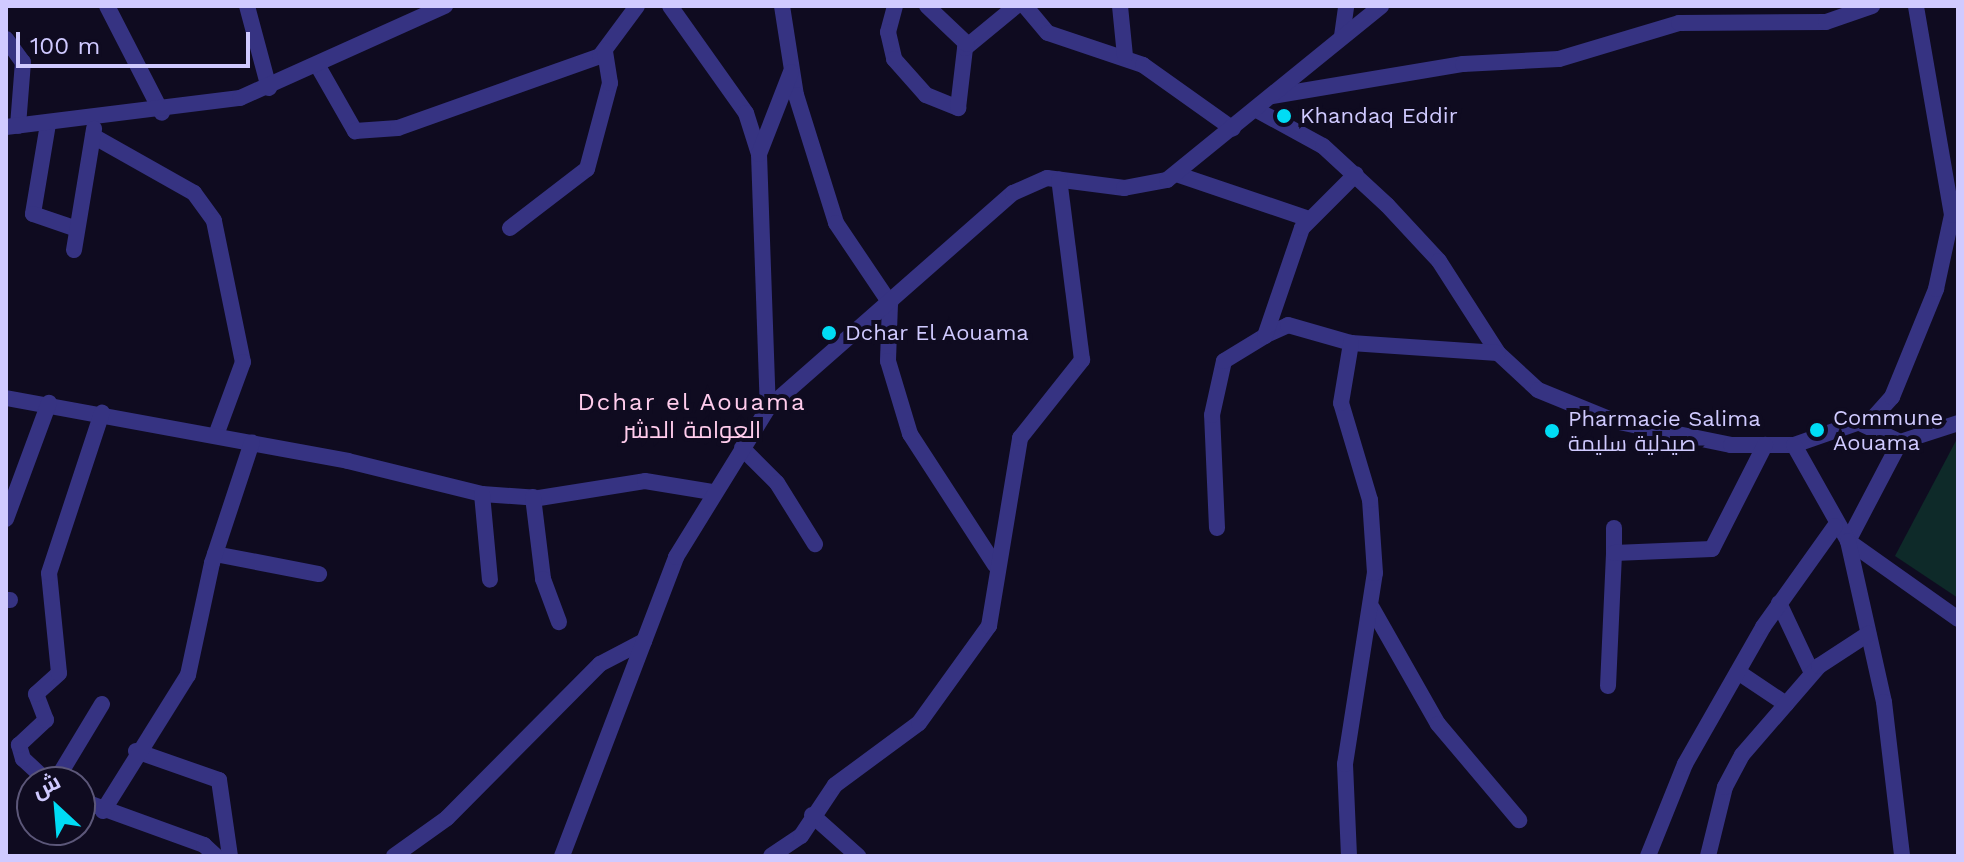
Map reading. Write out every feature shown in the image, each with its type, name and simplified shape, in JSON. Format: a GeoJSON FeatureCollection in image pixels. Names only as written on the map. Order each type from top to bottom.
{"type":"FeatureCollection","features":[{"type":"Feature","properties":{"kind":"street"},"geometry":{"type":"LineString","coordinates":[[107,6],[162,113]]}},
{"type":"Feature","properties":{"kind":"street"},"geometry":{"type":"LineString","coordinates":[[247,6],[269,88]]}},
{"type":"Feature","properties":{"kind":"street"},"geometry":{"type":"LineString","coordinates":[[6,39],[23,62],[12,126],[48,124],[94,128],[269,88],[319,68],[445,6]]}},
{"type":"Feature","properties":{"kind":"street"},"geometry":{"type":"LineString","coordinates":[[319,68],[348,125],[376,131],[484,102],[605,50],[637,6]]}},
{"type":"Feature","properties":{"kind":"street"},"geometry":{"type":"LineString","coordinates":[[670,6],[746,113],[759,154],[768,408]]}},
{"type":"Feature","properties":{"kind":"street"},"geometry":{"type":"LineString","coordinates":[[782,6],[791,72],[836,223],[890,303],[888,361],[910,434],[995,565]]}},
{"type":"Feature","properties":{"kind":"street"},"geometry":{"type":"LineString","coordinates":[[895,6],[888,32],[894,59],[912,84],[951,107],[963,103],[967,44],[1016,6]]}},
{"type":"Feature","properties":{"kind":"street"},"geometry":{"type":"LineString","coordinates":[[927,6],[967,44]]}},
{"type":"Feature","properties":{"kind":"street"},"geometry":{"type":"LineString","coordinates":[[1025,6],[1057,38],[1125,56],[1233,129]]}},
{"type":"Feature","properties":{"kind":"street"},"geometry":{"type":"LineString","coordinates":[[1120,6],[1125,56]]}},
{"type":"Feature","properties":{"kind":"street"},"geometry":{"type":"LineString","coordinates":[[1342,36],[1346,6]]}},
{"type":"Feature","properties":{"kind":"street"},"geometry":{"type":"LineString","coordinates":[[562,856],[676,557],[712,492],[768,408],[1013,193],[1059,179],[1124,188],[1176,174],[1381,6]]}},
{"type":"Feature","properties":{"kind":"street"},"geometry":{"type":"LineString","coordinates":[[1272,96],[1463,64],[1581,55],[1679,23],[1826,22],[1872,6]]}},
{"type":"Feature","properties":{"kind":"street"},"geometry":{"type":"LineString","coordinates":[[1255,109],[1323,146],[1356,174],[1439,261],[1498,353],[1538,390],[1614,421],[1765,445],[1794,445],[1862,424],[1892,397],[1936,289],[1952,215],[1916,6]]}},
{"type":"Feature","properties":{"kind":"street"},"geometry":{"type":"LineString","coordinates":[[510,228],[587,169],[610,83],[605,50]]}},
{"type":"Feature","properties":{"kind":"street"},"geometry":{"type":"LineString","coordinates":[[759,154],[791,72]]}},
{"type":"Feature","properties":{"kind":"street"},"geometry":{"type":"LineString","coordinates":[[48,124],[33,214],[77,229]]}},
{"type":"Feature","properties":{"kind":"street"},"geometry":{"type":"LineString","coordinates":[[74,250],[94,128]]}},
{"type":"Feature","properties":{"kind":"street"},"geometry":{"type":"LineString","coordinates":[[94,128],[194,193],[214,221],[243,362],[216,435]]}},
{"type":"Feature","properties":{"kind":"street"},"geometry":{"type":"LineString","coordinates":[[1176,174],[1309,219]]}},
{"type":"Feature","properties":{"kind":"street"},"geometry":{"type":"LineString","coordinates":[[1265,336],[1309,219],[1356,174]]}},
{"type":"Feature","properties":{"kind":"street"},"geometry":{"type":"LineString","coordinates":[[771,856],[801,836],[812,815],[835,785],[919,723],[967,665],[989,626],[995,565],[1020,438],[1082,360],[1059,179]]}},
{"type":"Feature","properties":{"kind":"street"},"geometry":{"type":"LineString","coordinates":[[1217,528],[1212,415],[1221,373],[1229,355],[1288,325],[1351,343],[1498,353]]}},
{"type":"Feature","properties":{"kind":"street"},"geometry":{"type":"LineString","coordinates":[[1349,856],[1345,764],[1372,608],[1370,500],[1341,403],[1351,343]]}},
{"type":"Feature","properties":{"kind":"street"},"geometry":{"type":"LineString","coordinates":[[6,398],[49,403],[252,442],[482,494],[533,497],[645,481],[712,492]]}},
{"type":"Feature","properties":{"kind":"street"},"geometry":{"type":"LineString","coordinates":[[6,519],[49,403]]}},
{"type":"Feature","properties":{"kind":"street"},"geometry":{"type":"LineString","coordinates":[[31,766],[23,759],[19,745],[46,720],[36,694],[59,673],[49,573],[102,413]]}},
{"type":"Feature","properties":{"kind":"street"},"geometry":{"type":"LineString","coordinates":[[1862,424],[1900,442],[1958,423]]}},
{"type":"Feature","properties":{"kind":"street"},"geometry":{"type":"LineString","coordinates":[[103,811],[136,751],[188,675],[215,554],[252,442]]}},
{"type":"Feature","properties":{"kind":"street"},"geometry":{"type":"LineString","coordinates":[[1900,442],[1848,541],[1868,634],[1902,856]]}},
{"type":"Feature","properties":{"kind":"street"},"geometry":{"type":"LineString","coordinates":[[1614,553],[1712,549],[1765,445]]}},
{"type":"Feature","properties":{"kind":"street"},"geometry":{"type":"LineString","coordinates":[[1794,445],[1835,526],[1848,541],[1958,619]]}},
{"type":"Feature","properties":{"kind":"street"},"geometry":{"type":"LineString","coordinates":[[742,448],[777,483],[815,544]]}},
{"type":"Feature","properties":{"kind":"street"},"geometry":{"type":"LineString","coordinates":[[482,494],[490,580]]}},
{"type":"Feature","properties":{"kind":"street"},"geometry":{"type":"LineString","coordinates":[[533,497],[543,579],[559,622]]}},
{"type":"Feature","properties":{"kind":"street"},"geometry":{"type":"LineString","coordinates":[[1648,856],[1685,764],[1779,603],[1835,526]]}},
{"type":"Feature","properties":{"kind":"street"},"geometry":{"type":"LineString","coordinates":[[1608,686],[1614,528]]}},
{"type":"Feature","properties":{"kind":"street"},"geometry":{"type":"LineString","coordinates":[[215,554],[319,574]]}},
{"type":"Feature","properties":{"kind":"street"},"geometry":{"type":"LineString","coordinates":[[1779,603],[1812,673]]}},
{"type":"Feature","properties":{"kind":"street"},"geometry":{"type":"LineString","coordinates":[[1372,608],[1438,724],[1519,820]]}},
{"type":"Feature","properties":{"kind":"street"},"geometry":{"type":"LineString","coordinates":[[1708,856],[1733,770],[1812,673],[1868,634]]}},
{"type":"Feature","properties":{"kind":"street"},"geometry":{"type":"LineString","coordinates":[[394,856],[447,818],[600,664],[644,641]]}},
{"type":"Feature","properties":{"kind":"street"},"geometry":{"type":"LineString","coordinates":[[1738,672],[1786,704]]}},
{"type":"Feature","properties":{"kind":"street"},"geometry":{"type":"LineString","coordinates":[[65,766],[102,704]]}},
{"type":"Feature","properties":{"kind":"street"},"geometry":{"type":"LineString","coordinates":[[136,751],[219,780],[230,856]]}},
{"type":"Feature","properties":{"kind":"street"},"geometry":{"type":"LineString","coordinates":[[96,808],[198,842],[216,856]]}},
{"type":"Feature","properties":{"kind":"street"},"geometry":{"type":"LineString","coordinates":[[812,815],[858,856]]}},
{"type":"Feature","properties":{"kind":"green space"},"geometry":{"type":"Polygon","coordinates":[[[1958,437],[1958,598],[1895,556],[1958,437]]]}},
{"type":"Feature","properties":{"kind":"place","name":"Khandaq Eddir"},"geometry":{"type":"Point","coordinates":[1284,116]}},
{"type":"Feature","properties":{"kind":"place","name":"Dchar El Aouama"},"geometry":{"type":"Point","coordinates":[829,333]}},
{"type":"Feature","properties":{"kind":"place","name":"Commune Aouama"},"geometry":{"type":"Point","coordinates":[1817,430]}},
{"type":"Feature","properties":{"kind":"place","name":"Pharmacie Salima صيدلية سليمة"},"geometry":{"type":"Point","coordinates":[1552,431]}},
{"type":"Feature","properties":{"kind":"district","name":"Dchar el Aouama العوامة الدشر"},"geometry":{"type":"Point","coordinates":[692,417]}}]}
